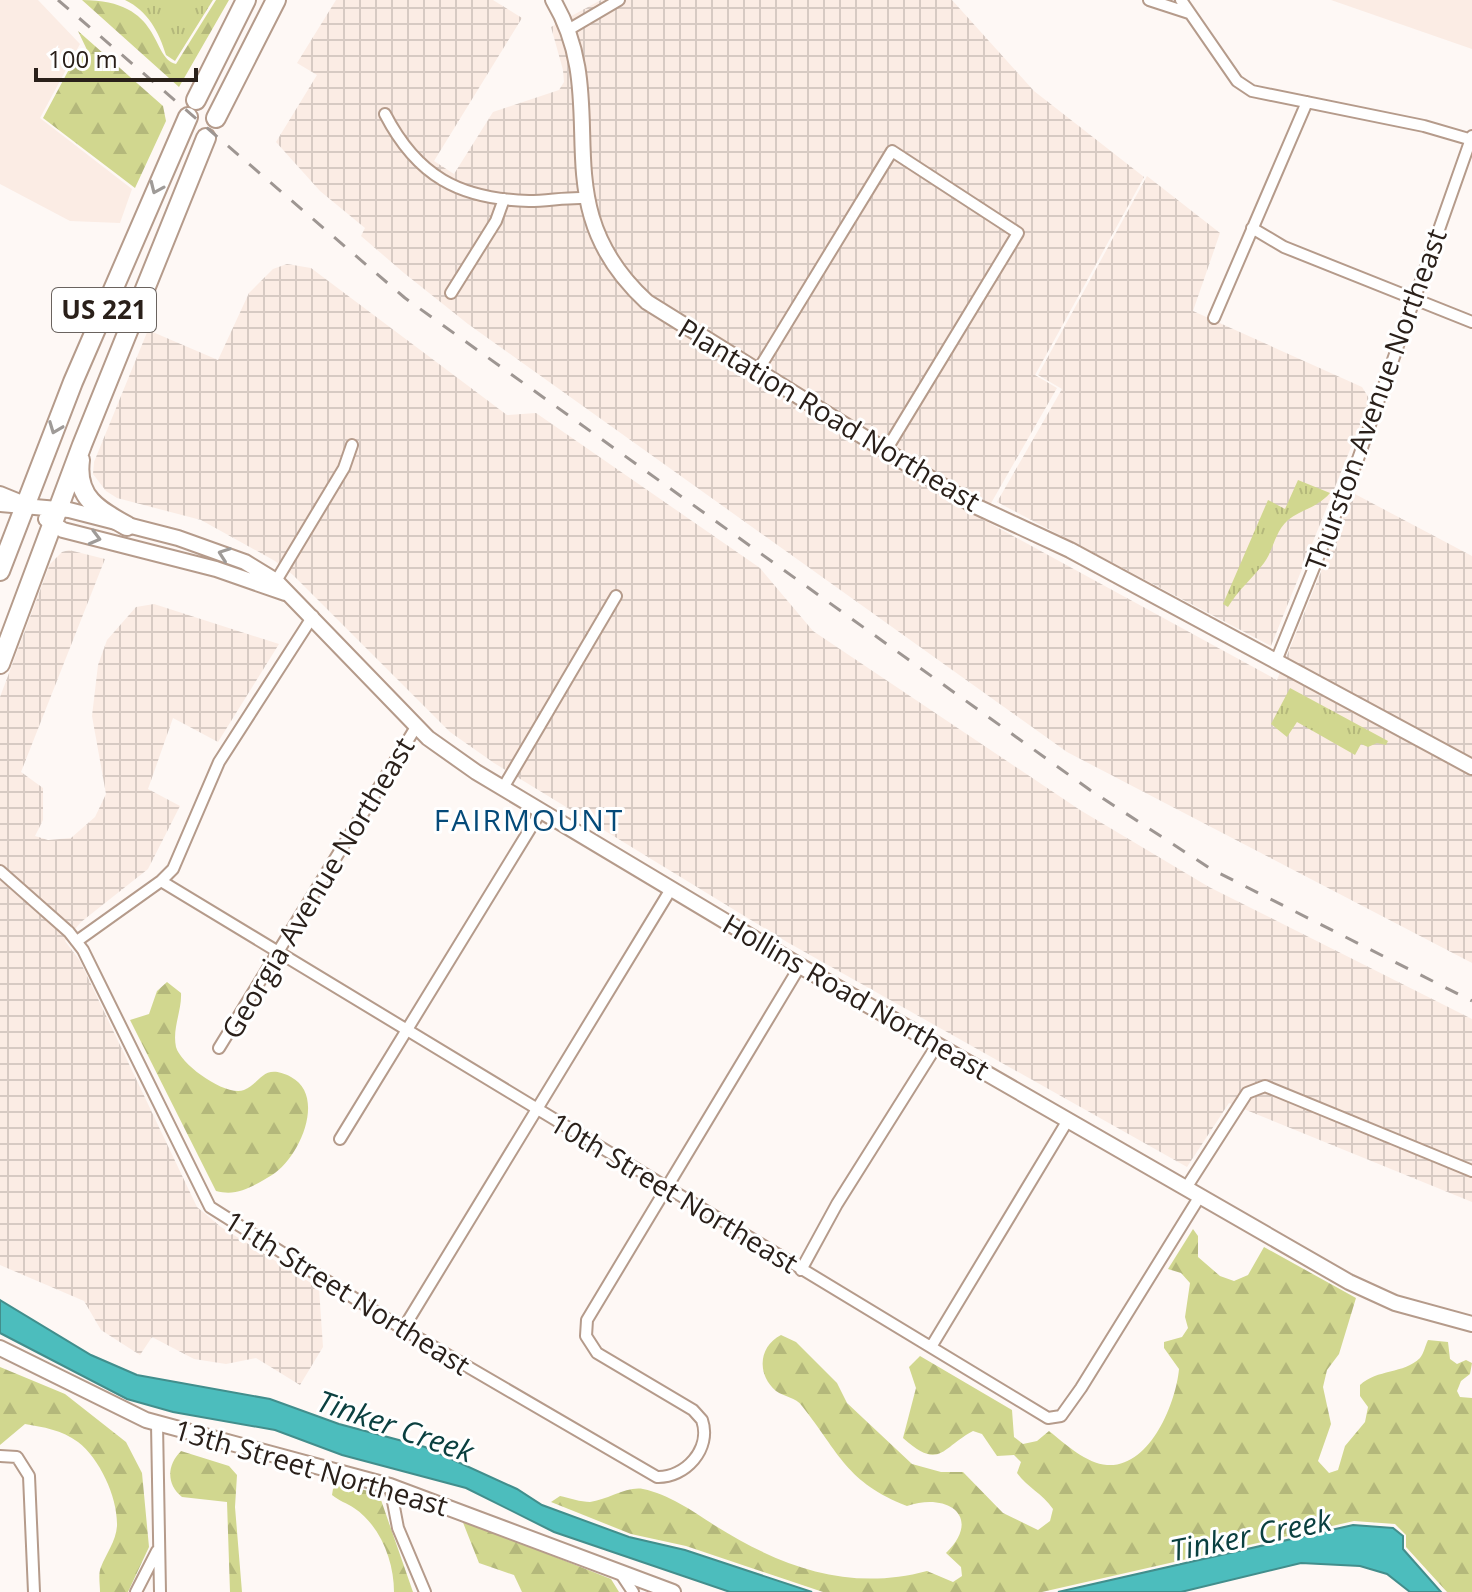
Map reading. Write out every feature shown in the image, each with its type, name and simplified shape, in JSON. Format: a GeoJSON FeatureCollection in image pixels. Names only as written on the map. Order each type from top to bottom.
{"type":"FeatureCollection","features":[{"type":"Feature","properties":{"kind":"highway","name":"US 221"},"geometry":{"type":"LineString","coordinates":[[0,571],[73,382],[192,109],[246,0]]}},
{"type":"Feature","properties":{"kind":"highway"},"geometry":{"type":"LineString","coordinates":[[216,118],[276,0]]}},
{"type":"Feature","properties":{"kind":"highway","name":"US 221"},"geometry":{"type":"LineString","coordinates":[[0,664],[82,445],[206,138]]}},
{"type":"Feature","properties":{"kind":"highway"},"geometry":{"type":"LineString","coordinates":[[82,445],[78,471],[83,495],[97,510],[127,526]]}},
{"type":"Feature","properties":{"kind":"street","name":"Plantation Road Northeast"},"geometry":{"type":"LineString","coordinates":[[553,0],[568,30],[578,69],[585,198],[603,251],[630,287],[674,322],[973,505],[1023,526],[1472,767]]}},
{"type":"Feature","properties":{"kind":"street"},"geometry":{"type":"LineString","coordinates":[[568,30],[619,0]]}},
{"type":"Feature","properties":{"kind":"street"},"geometry":{"type":"LineString","coordinates":[[1149,0],[1189,13]]}},
{"type":"Feature","properties":{"kind":"street"},"geometry":{"type":"LineString","coordinates":[[1181,0],[1243,86],[1472,139]]}},
{"type":"Feature","properties":{"kind":"street"},"geometry":{"type":"LineString","coordinates":[[1214,318],[1307,102]]}},
{"type":"Feature","properties":{"kind":"street"},"geometry":{"type":"LineString","coordinates":[[385,114],[419,165],[456,186],[504,199],[585,198]]}},
{"type":"Feature","properties":{"kind":"street","name":"Thurston Avenue Northeast"},"geometry":{"type":"LineString","coordinates":[[1276,661],[1358,459],[1472,139]]}},
{"type":"Feature","properties":{"kind":"street"},"geometry":{"type":"LineString","coordinates":[[757,372],[892,151],[1018,233],[885,452]]}},
{"type":"Feature","properties":{"kind":"street"},"geometry":{"type":"LineString","coordinates":[[451,293],[496,221],[504,199]]}},
{"type":"Feature","properties":{"kind":"street"},"geometry":{"type":"LineString","coordinates":[[1252,228],[1284,247],[1472,322]]}},
{"type":"Feature","properties":{"kind":"street"},"geometry":{"type":"LineString","coordinates":[[276,581],[344,468],[352,445]]}},
{"type":"Feature","properties":{"kind":"street","name":"Hollins Road Northeast"},"geometry":{"type":"LineString","coordinates":[[0,494],[55,516],[127,526],[226,553],[276,581],[313,616],[416,727],[448,754],[800,966],[1375,1295],[1472,1324]]}},
{"type":"Feature","properties":{"kind":"street"},"geometry":{"type":"LineString","coordinates":[[0,504],[25,505]]}},
{"type":"Feature","properties":{"kind":"street","name":"Hollins Road Northeast"},"geometry":{"type":"LineString","coordinates":[[55,516],[63,530],[233,574],[289,595]]}},
{"type":"Feature","properties":{"kind":"street"},"geometry":{"type":"LineString","coordinates":[[503,788],[616,596]]}},
{"type":"Feature","properties":{"kind":"street"},"geometry":{"type":"LineString","coordinates":[[77,941],[161,881],[178,859],[219,762],[313,616]]}},
{"type":"Feature","properties":{"kind":"street","name":"Georgia Avenue Northeast"},"geometry":{"type":"LineString","coordinates":[[219,1048],[416,727]]}},
{"type":"Feature","properties":{"kind":"street"},"geometry":{"type":"LineString","coordinates":[[340,1139],[541,811]]}},
{"type":"Feature","properties":{"kind":"street","name":"11th Street Northeast"},"geometry":{"type":"LineString","coordinates":[[0,871],[77,941],[210,1207],[403,1329],[648,1475],[667,1477],[682,1472],[697,1455],[705,1435],[702,1420],[693,1410],[597,1353],[586,1336],[592,1308],[667,1188]]}},
{"type":"Feature","properties":{"kind":"street","name":"10th Street Northeast"},"geometry":{"type":"LineString","coordinates":[[161,881],[1048,1418],[1058,1418],[1200,1196]]}},
{"type":"Feature","properties":{"kind":"street"},"geometry":{"type":"LineString","coordinates":[[403,1329],[671,889]]}},
{"type":"Feature","properties":{"kind":"street"},"geometry":{"type":"LineString","coordinates":[[667,1188],[800,966]]}},
{"type":"Feature","properties":{"kind":"street"},"geometry":{"type":"LineString","coordinates":[[801,1270],[837,1204],[937,1045]]}},
{"type":"Feature","properties":{"kind":"street"},"geometry":{"type":"LineString","coordinates":[[1186,1188],[1247,1093],[1265,1086],[1472,1171]]}},
{"type":"Feature","properties":{"kind":"street"},"geometry":{"type":"LineString","coordinates":[[931,1347],[1068,1120]]}},
{"type":"Feature","properties":{"kind":"street","name":"13th Street Northeast"},"geometry":{"type":"LineString","coordinates":[[0,1348],[157,1424],[390,1486],[673,1592]]}},
{"type":"Feature","properties":{"kind":"street"},"geometry":{"type":"LineString","coordinates":[[157,1424],[160,1592]]}},
{"type":"Feature","properties":{"kind":"street"},"geometry":{"type":"LineString","coordinates":[[0,1456],[17,1457],[29,1476],[34,1592]]}},
{"type":"Feature","properties":{"kind":"street"},"geometry":{"type":"LineString","coordinates":[[390,1486],[398,1528],[422,1589]]}},
{"type":"Feature","properties":{"kind":"street"},"geometry":{"type":"LineString","coordinates":[[136,1592],[158,1548]]}},
{"type":"Feature","properties":{"kind":"street"},"geometry":{"type":"LineString","coordinates":[[621,1574],[633,1592]]}},
{"type":"Feature","properties":{"kind":"shaded area"},"geometry":{"type":"Polygon","coordinates":[[[0,0],[38,0],[80,44],[40,118],[132,189],[120,223],[70,221],[0,184],[0,0]]]}},
{"type":"Feature","properties":{"kind":"shaded area"},"geometry":{"type":"Polygon","coordinates":[[[336,0],[493,0],[522,18],[434,161],[454,174],[493,112],[559,90],[564,82],[563,70],[551,27],[601,0],[952,0],[1034,91],[1144,177],[1035,375],[1057,388],[982,519],[1277,680],[1353,493],[1472,556],[1472,963],[1067,752],[468,324],[404,273],[361,236],[365,228],[320,191],[276,142],[317,75],[297,63],[336,0]]]}},
{"type":"Feature","properties":{"kind":"shaded area"},"geometry":{"type":"Polygon","coordinates":[[[1331,0],[1472,0],[1472,49],[1331,0]]]}},
{"type":"Feature","properties":{"kind":"shaded area"},"geometry":{"type":"Polygon","coordinates":[[[1147,176],[1220,233],[1193,311],[1362,387],[1370,400],[1271,646],[997,502],[1062,389],[1038,375],[1147,176]]]}},
{"type":"Feature","properties":{"kind":"shaded area"},"geometry":{"type":"Polygon","coordinates":[[[287,264],[311,268],[507,415],[536,413],[760,568],[813,631],[1080,810],[1209,887],[1472,1019],[1472,1202],[1229,1103],[1187,1167],[787,942],[494,763],[450,732],[293,575],[275,561],[201,520],[117,498],[106,491],[93,474],[94,462],[148,330],[218,360],[249,293],[273,269],[287,264]]]}},
{"type":"Feature","properties":{"kind":"shaded area"},"geometry":{"type":"Polygon","coordinates":[[[69,550],[105,559],[21,772],[43,788],[43,820],[35,836],[48,840],[71,838],[95,817],[106,794],[92,716],[98,665],[107,640],[136,607],[154,604],[279,644],[218,742],[173,718],[148,789],[180,806],[148,869],[81,922],[65,941],[80,961],[197,1207],[221,1227],[319,1288],[323,1347],[300,1385],[256,1358],[226,1364],[194,1359],[152,1337],[140,1355],[101,1330],[84,1301],[0,1265],[0,697],[50,564],[62,552],[69,550]]]}},
{"type":"Feature","properties":{"kind":"green space"},"geometry":{"type":"Polygon","coordinates":[[[82,0],[128,9],[150,30],[168,60],[176,64],[216,0],[229,0],[179,87],[82,0]]]}},
{"type":"Feature","properties":{"kind":"green space"},"geometry":{"type":"Polygon","coordinates":[[[125,0],[213,0],[175,61],[166,55],[156,30],[146,16],[125,0]]]}},
{"type":"Feature","properties":{"kind":"green space"},"geometry":{"type":"Polygon","coordinates":[[[78,31],[163,106],[166,121],[135,188],[43,118],[74,60],[88,52],[78,31]]]}},
{"type":"Feature","properties":{"kind":"green space"},"geometry":{"type":"Polygon","coordinates":[[[1298,480],[1330,493],[1283,525],[1264,563],[1228,607],[1223,604],[1268,500],[1285,509],[1298,480]]]}},
{"type":"Feature","properties":{"kind":"green space"},"geometry":{"type":"Polygon","coordinates":[[[1290,688],[1388,741],[1386,745],[1377,743],[1368,747],[1361,744],[1355,755],[1297,722],[1287,737],[1271,724],[1290,688]]]}},
{"type":"Feature","properties":{"kind":"green space"},"geometry":{"type":"Polygon","coordinates":[[[167,982],[181,993],[176,1047],[195,1070],[216,1084],[236,1091],[250,1087],[268,1073],[281,1073],[302,1086],[307,1098],[305,1127],[291,1156],[272,1175],[245,1189],[231,1193],[216,1191],[130,1020],[149,1014],[157,991],[167,982]]]}},
{"type":"Feature","properties":{"kind":"green space"},"geometry":{"type":"Polygon","coordinates":[[[1193,1229],[1198,1236],[1198,1257],[1220,1276],[1234,1281],[1248,1275],[1264,1247],[1356,1298],[1339,1354],[1327,1370],[1323,1387],[1331,1424],[1318,1461],[1329,1473],[1338,1470],[1345,1446],[1365,1422],[1368,1407],[1360,1396],[1360,1385],[1374,1376],[1414,1363],[1428,1340],[1448,1342],[1450,1359],[1457,1364],[1466,1360],[1472,1363],[1470,1374],[1461,1381],[1457,1391],[1460,1397],[1472,1398],[1472,1592],[1447,1592],[1406,1547],[1406,1535],[1395,1524],[1354,1521],[1042,1592],[823,1592],[686,1546],[631,1534],[551,1502],[560,1496],[590,1502],[630,1489],[643,1489],[680,1504],[765,1553],[816,1572],[870,1579],[927,1571],[953,1582],[962,1576],[961,1567],[946,1553],[957,1540],[961,1528],[961,1519],[956,1511],[936,1502],[907,1506],[870,1487],[857,1476],[799,1403],[776,1391],[765,1377],[763,1361],[768,1346],[781,1335],[796,1342],[837,1383],[847,1403],[912,1464],[941,1472],[963,1472],[1003,1513],[1038,1530],[1050,1521],[1053,1509],[1017,1473],[1021,1462],[1014,1455],[997,1456],[982,1434],[973,1431],[933,1455],[915,1448],[903,1438],[916,1388],[909,1367],[920,1356],[1012,1410],[1014,1437],[1023,1444],[1037,1441],[1049,1431],[1092,1461],[1107,1465],[1122,1463],[1148,1445],[1173,1399],[1179,1369],[1164,1348],[1164,1342],[1182,1337],[1188,1328],[1185,1317],[1190,1283],[1181,1273],[1168,1269],[1193,1229]]]}},
{"type":"Feature","properties":{"kind":"green space"},"geometry":{"type":"Polygon","coordinates":[[[0,1367],[65,1394],[126,1442],[142,1473],[149,1547],[128,1592],[100,1592],[100,1570],[115,1537],[117,1515],[111,1492],[94,1458],[72,1438],[25,1424],[0,1445],[0,1367]]]}},
{"type":"Feature","properties":{"kind":"green space"},"geometry":{"type":"Polygon","coordinates":[[[181,1451],[229,1466],[237,1475],[235,1507],[242,1592],[230,1592],[227,1502],[182,1497],[177,1492],[170,1474],[173,1462],[181,1451]]]}},
{"type":"Feature","properties":{"kind":"green space"},"geometry":{"type":"Polygon","coordinates":[[[341,1484],[372,1492],[381,1500],[413,1592],[394,1592],[392,1569],[372,1524],[332,1495],[333,1489],[341,1484]]]}},
{"type":"Feature","properties":{"kind":"green space"},"geometry":{"type":"Polygon","coordinates":[[[462,1520],[611,1579],[619,1592],[522,1592],[514,1575],[479,1563],[462,1520]]]}},
{"type":"Feature","properties":{"kind":"water"},"geometry":{"type":"Polygon","coordinates":[[[0,1300],[91,1355],[137,1375],[270,1399],[339,1424],[425,1447],[517,1489],[542,1505],[629,1537],[685,1550],[812,1592],[730,1592],[554,1532],[466,1488],[342,1455],[275,1430],[173,1412],[127,1399],[0,1333],[0,1300]]]}},
{"type":"Feature","properties":{"kind":"water"},"geometry":{"type":"Polygon","coordinates":[[[1353,1525],[1393,1528],[1403,1536],[1403,1549],[1441,1592],[1410,1592],[1387,1574],[1360,1566],[1301,1563],[1181,1592],[1058,1592],[1353,1525]]]}},
{"type":"Feature","properties":{"kind":"railway"},"geometry":{"type":"LineString","coordinates":[[58,0],[405,298],[1090,790],[1211,869],[1472,1001]]}},
{"type":"Feature","properties":{"kind":"district","name":"FAIRMOUNT"},"geometry":{"type":"Point","coordinates":[529,821]}},
{"type":"Feature","properties":{"kind":"water label","name":"Tinker Creek"},"geometry":{"type":"Point","coordinates":[395,1427]}},
{"type":"Feature","properties":{"kind":"water label","name":"Tinker Creek"},"geometry":{"type":"Point","coordinates":[1251,1536]}}]}
